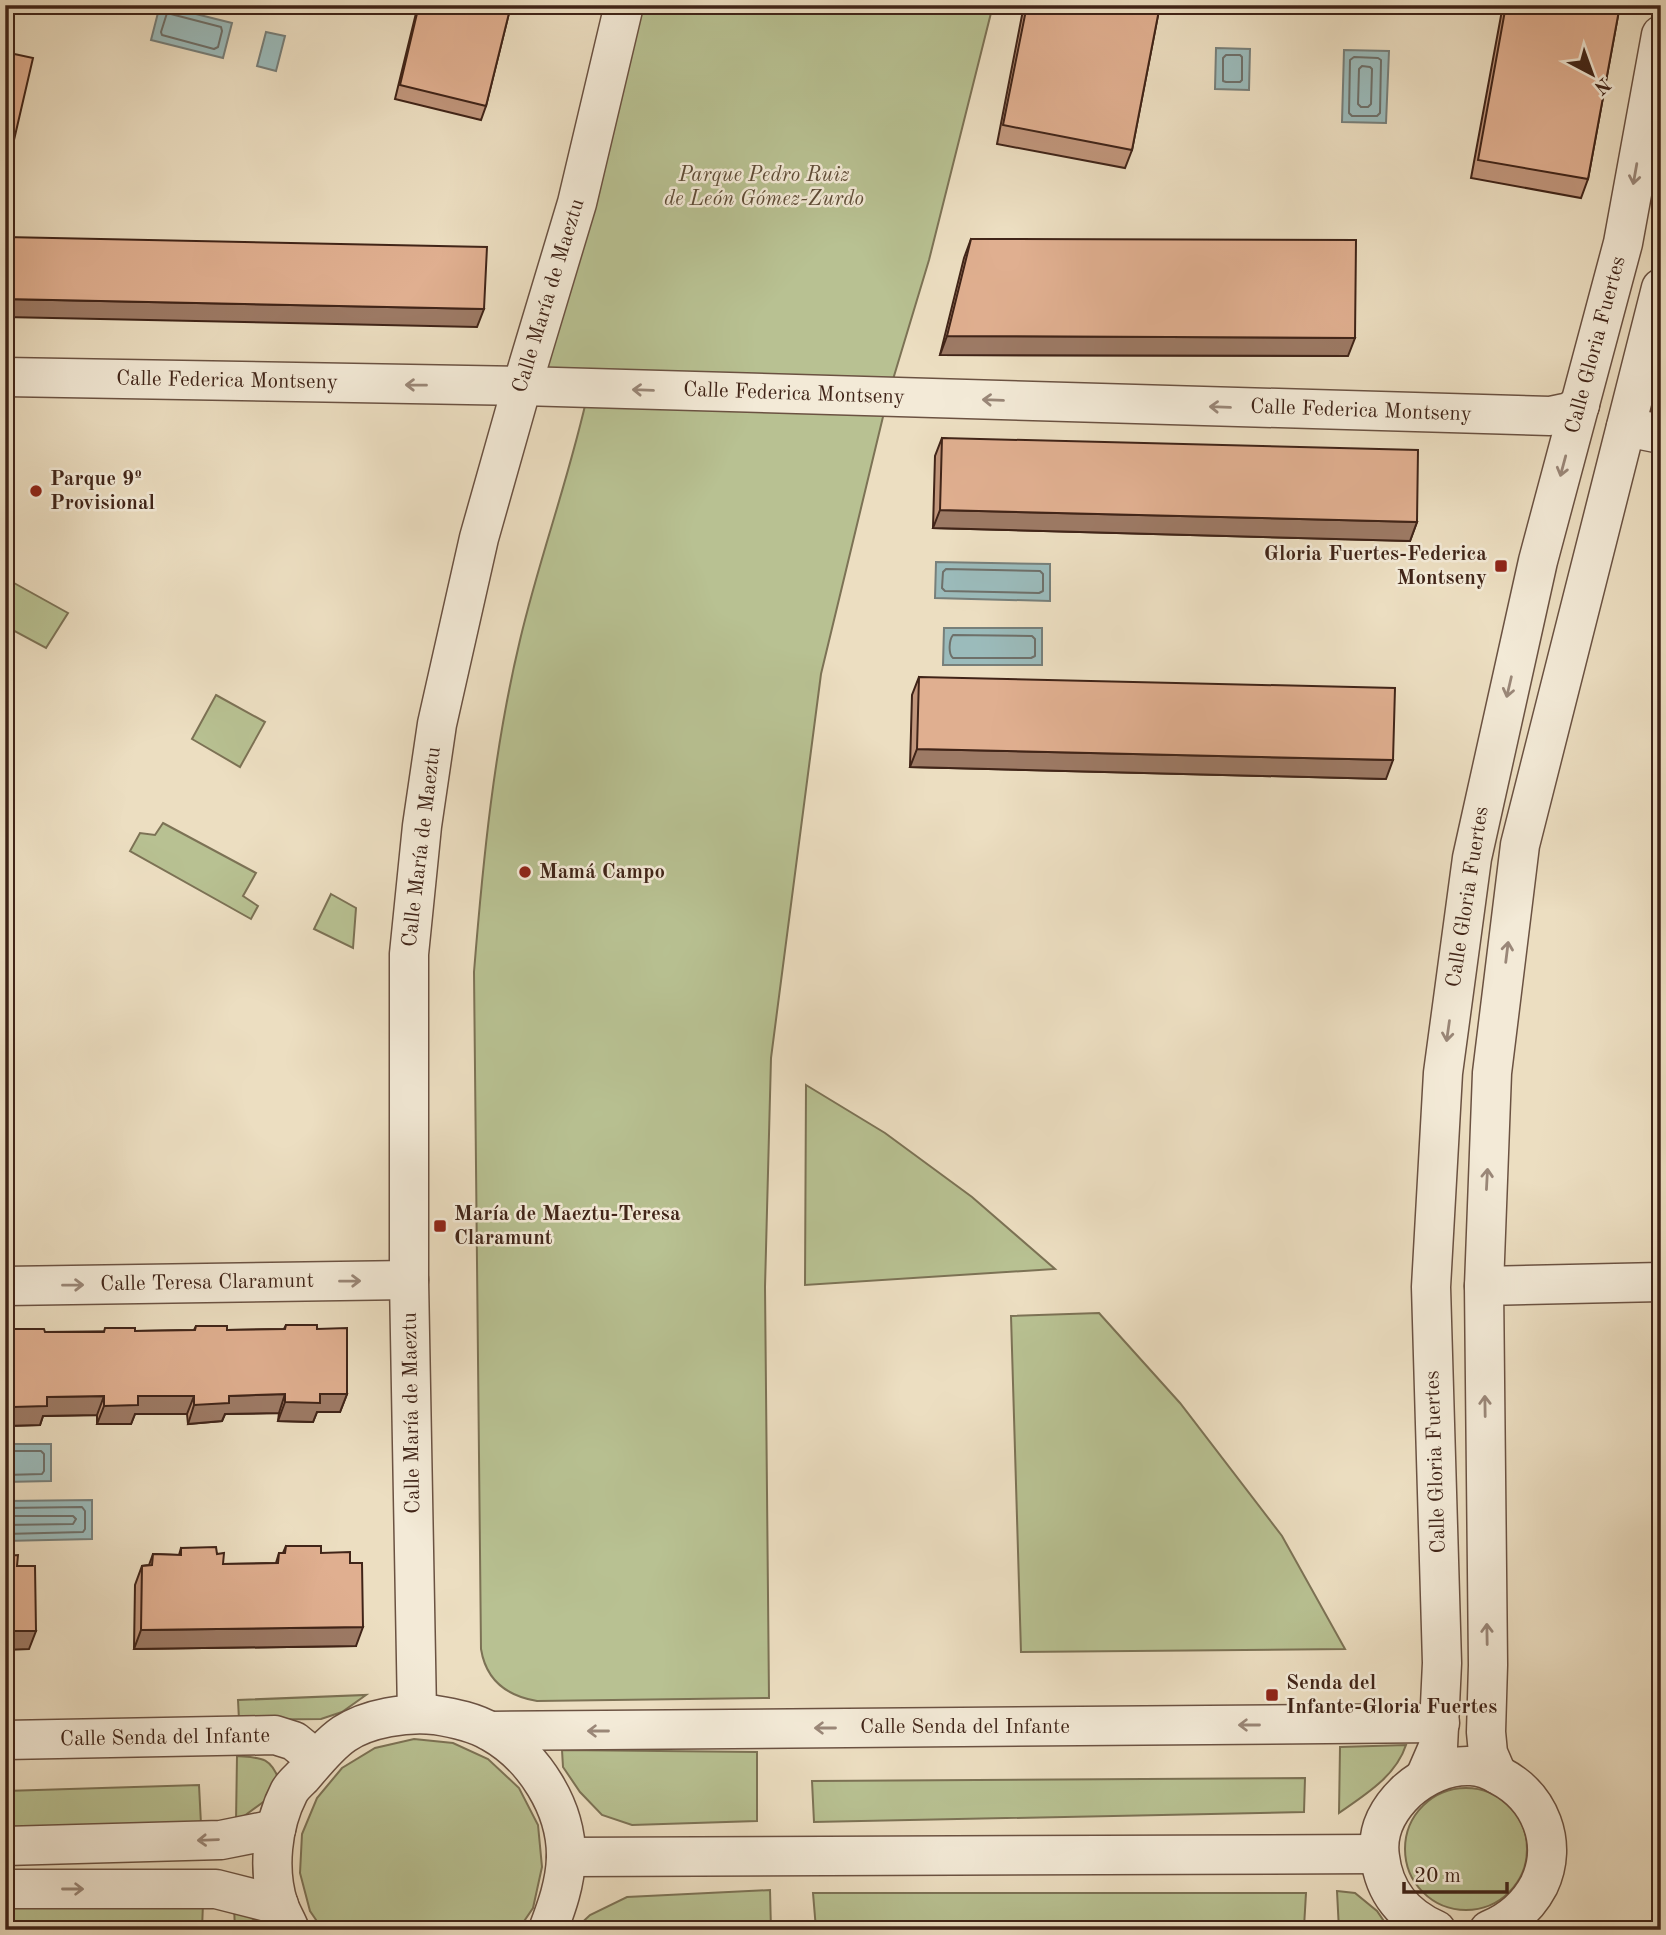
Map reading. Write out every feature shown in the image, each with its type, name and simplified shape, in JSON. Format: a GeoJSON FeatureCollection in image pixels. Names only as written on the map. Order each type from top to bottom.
{"type":"FeatureCollection","features":[{"type":"Feature","properties":{"kind":"street","name":"Calle María de Maeztu"},"geometry":{"type":"LineString","coordinates":[[417,1713],[409,1280],[409,954],[422,826],[437,724],[479,538],[577,203],[624,5]]}},
{"type":"Feature","properties":{"kind":"street","name":"Calle Gloria Fuertes"},"geometry":{"type":"LineString","coordinates":[[1425,1777],[1438,1747],[1442,1663],[1431,1287],[1443,1073],[1474,842],[1538,561],[1623,243],[1661,35]]}},
{"type":"Feature","properties":{"kind":"street","name":"Calle Gloria Fuertes"},"geometry":{"type":"LineString","coordinates":[[1497,1774],[1488,1754],[1486,1732],[1488,1665],[1484,1286],[1492,1073],[1520,845],[1643,430],[1661,288]]}},
{"type":"Feature","properties":{"kind":"street","name":"Calle Federica Montseny"},"geometry":{"type":"LineString","coordinates":[[5,377],[522,386],[1550,416],[1569,412],[1580,405]]}},
{"type":"Feature","properties":{"kind":"street","name":"Calle Teresa Claramunt"},"geometry":{"type":"LineString","coordinates":[[5,1286],[409,1280]]}},
{"type":"Feature","properties":{"kind":"street"},"geometry":{"type":"LineString","coordinates":[[1484,1286],[1661,1282]]}},
{"type":"Feature","properties":{"kind":"street"},"geometry":{"type":"LineString","coordinates":[[285,1917],[272,1867],[276,1829],[290,1791],[316,1759],[344,1734],[379,1719],[417,1713],[455,1718],[490,1731],[521,1754],[545,1784],[560,1819],[566,1857],[561,1897],[548,1930]]}},
{"type":"Feature","properties":{"kind":"street","name":"Calle Senda del Infante"},"geometry":{"type":"LineString","coordinates":[[490,1731],[1440,1723]]}},
{"type":"Feature","properties":{"kind":"street","name":"Calle Senda del Infante"},"geometry":{"type":"LineString","coordinates":[[5,1740],[275,1735],[294,1741],[316,1759]]}},
{"type":"Feature","properties":{"kind":"street"},"geometry":{"type":"LineString","coordinates":[[1436,1930],[1406,1912],[1387,1886],[1379,1854],[1380,1832],[1389,1813],[1405,1793],[1425,1777],[1452,1767],[1472,1765],[1497,1774],[1522,1791],[1538,1810],[1548,1842],[1546,1862],[1532,1898],[1503,1924],[1489,1930]]}},
{"type":"Feature","properties":{"kind":"street"},"geometry":{"type":"LineString","coordinates":[[5,1846],[221,1840],[276,1829]]}},
{"type":"Feature","properties":{"kind":"street"},"geometry":{"type":"LineString","coordinates":[[566,1857],[1379,1854]]}},
{"type":"Feature","properties":{"kind":"street"},"geometry":{"type":"LineString","coordinates":[[5,1889],[216,1889],[285,1917]]}},
{"type":"Feature","properties":{"kind":"green space","name":"Parque Pedro Ruiz de León Gómez-Zurdo"},"geometry":{"type":"Polygon","coordinates":[[[624,5],[993,5],[929,260],[888,396],[821,674],[771,1058],[765,1287],[769,1698],[537,1701],[516,1695],[500,1685],[488,1670],[481,1649],[474,972],[477,930],[491,805],[511,681],[528,608],[589,388],[522,386],[624,5]]]}},
{"type":"Feature","properties":{"kind":"green space"},"geometry":{"type":"Polygon","coordinates":[[[5,578],[68,613],[46,648],[5,626],[5,578]]]}},
{"type":"Feature","properties":{"kind":"green space"},"geometry":{"type":"Polygon","coordinates":[[[216,695],[265,722],[240,767],[192,739],[216,695]]]}},
{"type":"Feature","properties":{"kind":"green space"},"geometry":{"type":"Polygon","coordinates":[[[163,823],[256,873],[243,896],[258,906],[251,919],[130,851],[140,833],[155,835],[163,823]]]}},
{"type":"Feature","properties":{"kind":"green space"},"geometry":{"type":"Polygon","coordinates":[[[331,894],[356,908],[353,948],[314,929],[331,894]]]}},
{"type":"Feature","properties":{"kind":"green space"},"geometry":{"type":"Polygon","coordinates":[[[806,1085],[885,1133],[972,1197],[1055,1269],[805,1285],[806,1085]]]}},
{"type":"Feature","properties":{"kind":"green space"},"geometry":{"type":"Polygon","coordinates":[[[1099,1313],[1180,1403],[1282,1536],[1345,1649],[1021,1652],[1011,1316],[1099,1313]]]}},
{"type":"Feature","properties":{"kind":"green space"},"geometry":{"type":"Polygon","coordinates":[[[366,1695],[342,1712],[321,1719],[239,1720],[238,1700],[366,1695]]]}},
{"type":"Feature","properties":{"kind":"green space"},"geometry":{"type":"Polygon","coordinates":[[[414,1739],[453,1743],[488,1759],[519,1788],[538,1825],[542,1867],[533,1908],[518,1930],[323,1930],[310,1911],[300,1873],[302,1834],[317,1798],[342,1768],[375,1748],[414,1739]]]}},
{"type":"Feature","properties":{"kind":"green space"},"geometry":{"type":"Polygon","coordinates":[[[1406,1745],[1387,1775],[1369,1792],[1339,1813],[1340,1747],[1406,1745]]]}},
{"type":"Feature","properties":{"kind":"green space"},"geometry":{"type":"Polygon","coordinates":[[[562,1750],[757,1752],[757,1821],[632,1825],[602,1815],[580,1792],[563,1767],[562,1750]]]}},
{"type":"Feature","properties":{"kind":"green space"},"geometry":{"type":"Polygon","coordinates":[[[237,1756],[268,1762],[279,1780],[266,1800],[236,1822],[237,1756]]]}},
{"type":"Feature","properties":{"kind":"green space"},"geometry":{"type":"Polygon","coordinates":[[[1305,1778],[1304,1812],[814,1822],[812,1781],[1305,1778]]]}},
{"type":"Feature","properties":{"kind":"green space"},"geometry":{"type":"Polygon","coordinates":[[[199,1785],[201,1824],[5,1829],[5,1791],[199,1785]]]}},
{"type":"Feature","properties":{"kind":"green space"},"geometry":{"type":"Polygon","coordinates":[[[1466,1788],[1490,1792],[1509,1806],[1523,1825],[1527,1849],[1523,1873],[1509,1892],[1490,1906],[1466,1910],[1442,1906],[1423,1892],[1409,1873],[1405,1849],[1409,1825],[1423,1806],[1442,1792],[1466,1788]]]}},
{"type":"Feature","properties":{"kind":"green space"},"geometry":{"type":"Polygon","coordinates":[[[770,1890],[771,1930],[574,1930],[590,1915],[627,1897],[770,1890]]]}},
{"type":"Feature","properties":{"kind":"green space"},"geometry":{"type":"Polygon","coordinates":[[[1337,1891],[1355,1893],[1377,1911],[1390,1930],[1339,1930],[1337,1891]]]}},
{"type":"Feature","properties":{"kind":"green space"},"geometry":{"type":"Polygon","coordinates":[[[813,1893],[1306,1893],[1304,1927],[816,1929],[813,1893]]]}},
{"type":"Feature","properties":{"kind":"green space"},"geometry":{"type":"Polygon","coordinates":[[[203,1903],[202,1930],[5,1930],[5,1907],[203,1903]]]}},
{"type":"Feature","properties":{"kind":"green space"},"geometry":{"type":"Polygon","coordinates":[[[234,1906],[262,1925],[265,1930],[235,1930],[234,1906]]]}},
{"type":"Feature","properties":{"kind":"water"},"geometry":{"type":"Polygon","coordinates":[[[160,5],[232,23],[223,58],[151,40],[160,5]]]}},
{"type":"Feature","properties":{"kind":"water"},"geometry":{"type":"Polygon","coordinates":[[[266,32],[285,36],[276,71],[257,66],[266,32]]]}},
{"type":"Feature","properties":{"kind":"water"},"geometry":{"type":"Polygon","coordinates":[[[1216,48],[1250,49],[1249,90],[1215,89],[1216,48]]]}},
{"type":"Feature","properties":{"kind":"water"},"geometry":{"type":"Polygon","coordinates":[[[1344,50],[1389,51],[1386,123],[1342,122],[1344,50]]]}},
{"type":"Feature","properties":{"kind":"water"},"geometry":{"type":"Polygon","coordinates":[[[936,562],[1050,564],[1050,601],[935,598],[936,562]]]}},
{"type":"Feature","properties":{"kind":"water"},"geometry":{"type":"Polygon","coordinates":[[[944,628],[1042,628],[1042,665],[943,665],[944,628]]]}},
{"type":"Feature","properties":{"kind":"water"},"geometry":{"type":"Polygon","coordinates":[[[5,1444],[51,1444],[51,1481],[5,1482],[5,1444]]]}},
{"type":"Feature","properties":{"kind":"water"},"geometry":{"type":"Polygon","coordinates":[[[92,1500],[92,1539],[5,1541],[5,1501],[92,1500]]]}},
{"type":"Feature","properties":{"kind":"building"},"geometry":{"type":"Polygon","coordinates":[[[419,5],[511,5],[486,106],[400,85],[419,5]]]}},
{"type":"Feature","properties":{"kind":"building"},"geometry":{"type":"Polygon","coordinates":[[[1027,5],[1160,5],[1132,150],[1003,125],[1027,5]]]}},
{"type":"Feature","properties":{"kind":"building"},"geometry":{"type":"Polygon","coordinates":[[[1506,5],[1620,5],[1588,179],[1478,160],[1506,5]]]}},
{"type":"Feature","properties":{"kind":"building"},"geometry":{"type":"Polygon","coordinates":[[[5,52],[33,58],[14,140],[5,137],[5,52]]]}},
{"type":"Feature","properties":{"kind":"building"},"geometry":{"type":"Polygon","coordinates":[[[5,237],[487,247],[484,309],[5,299],[5,237]]]}},
{"type":"Feature","properties":{"kind":"building"},"geometry":{"type":"Polygon","coordinates":[[[971,239],[1356,240],[1355,338],[947,336],[971,239]]]}},
{"type":"Feature","properties":{"kind":"building"},"geometry":{"type":"Polygon","coordinates":[[[942,438],[1418,450],[1417,522],[940,510],[942,438]]]}},
{"type":"Feature","properties":{"kind":"building"},"geometry":{"type":"Polygon","coordinates":[[[919,677],[1395,688],[1393,760],[917,749],[919,677]]]}},
{"type":"Feature","properties":{"kind":"building"},"geometry":{"type":"Polygon","coordinates":[[[286,1325],[317,1325],[317,1329],[347,1328],[347,1394],[320,1394],[320,1403],[285,1402],[285,1394],[229,1396],[229,1403],[194,1405],[194,1396],[138,1396],[138,1405],[104,1406],[104,1396],[47,1397],[47,1406],[13,1407],[13,1399],[5,1400],[5,1329],[104,1332],[105,1328],[135,1328],[135,1331],[195,1330],[196,1326],[227,1326],[227,1330],[285,1329],[286,1325]]]}},
{"type":"Feature","properties":{"kind":"building"},"geometry":{"type":"Polygon","coordinates":[[[286,1546],[321,1546],[321,1553],[350,1552],[350,1563],[362,1563],[363,1627],[141,1630],[142,1566],[152,1565],[153,1554],[181,1555],[181,1548],[216,1547],[217,1554],[224,1553],[223,1564],[278,1563],[279,1553],[285,1553],[286,1546]]]}},
{"type":"Feature","properties":{"kind":"building"},"geometry":{"type":"Polygon","coordinates":[[[18,1555],[17,1566],[35,1566],[36,1631],[5,1631],[5,1556],[18,1555]]]}},
{"type":"Feature","properties":{"kind":"place","name":"Parque 9º Provisional"},"geometry":{"type":"Point","coordinates":[36,491]}},
{"type":"Feature","properties":{"kind":"place","name":"Gloria Fuertes-Federica Montseny"},"geometry":{"type":"Point","coordinates":[1501,566]}},
{"type":"Feature","properties":{"kind":"place","name":"Mamá Campo"},"geometry":{"type":"Point","coordinates":[525,872]}},
{"type":"Feature","properties":{"kind":"place","name":"María de Maeztu-Teresa Claramunt"},"geometry":{"type":"Point","coordinates":[440,1226]}},
{"type":"Feature","properties":{"kind":"place","name":"Senda del Infante-Gloria Fuertes"},"geometry":{"type":"Point","coordinates":[1272,1695]}}]}
